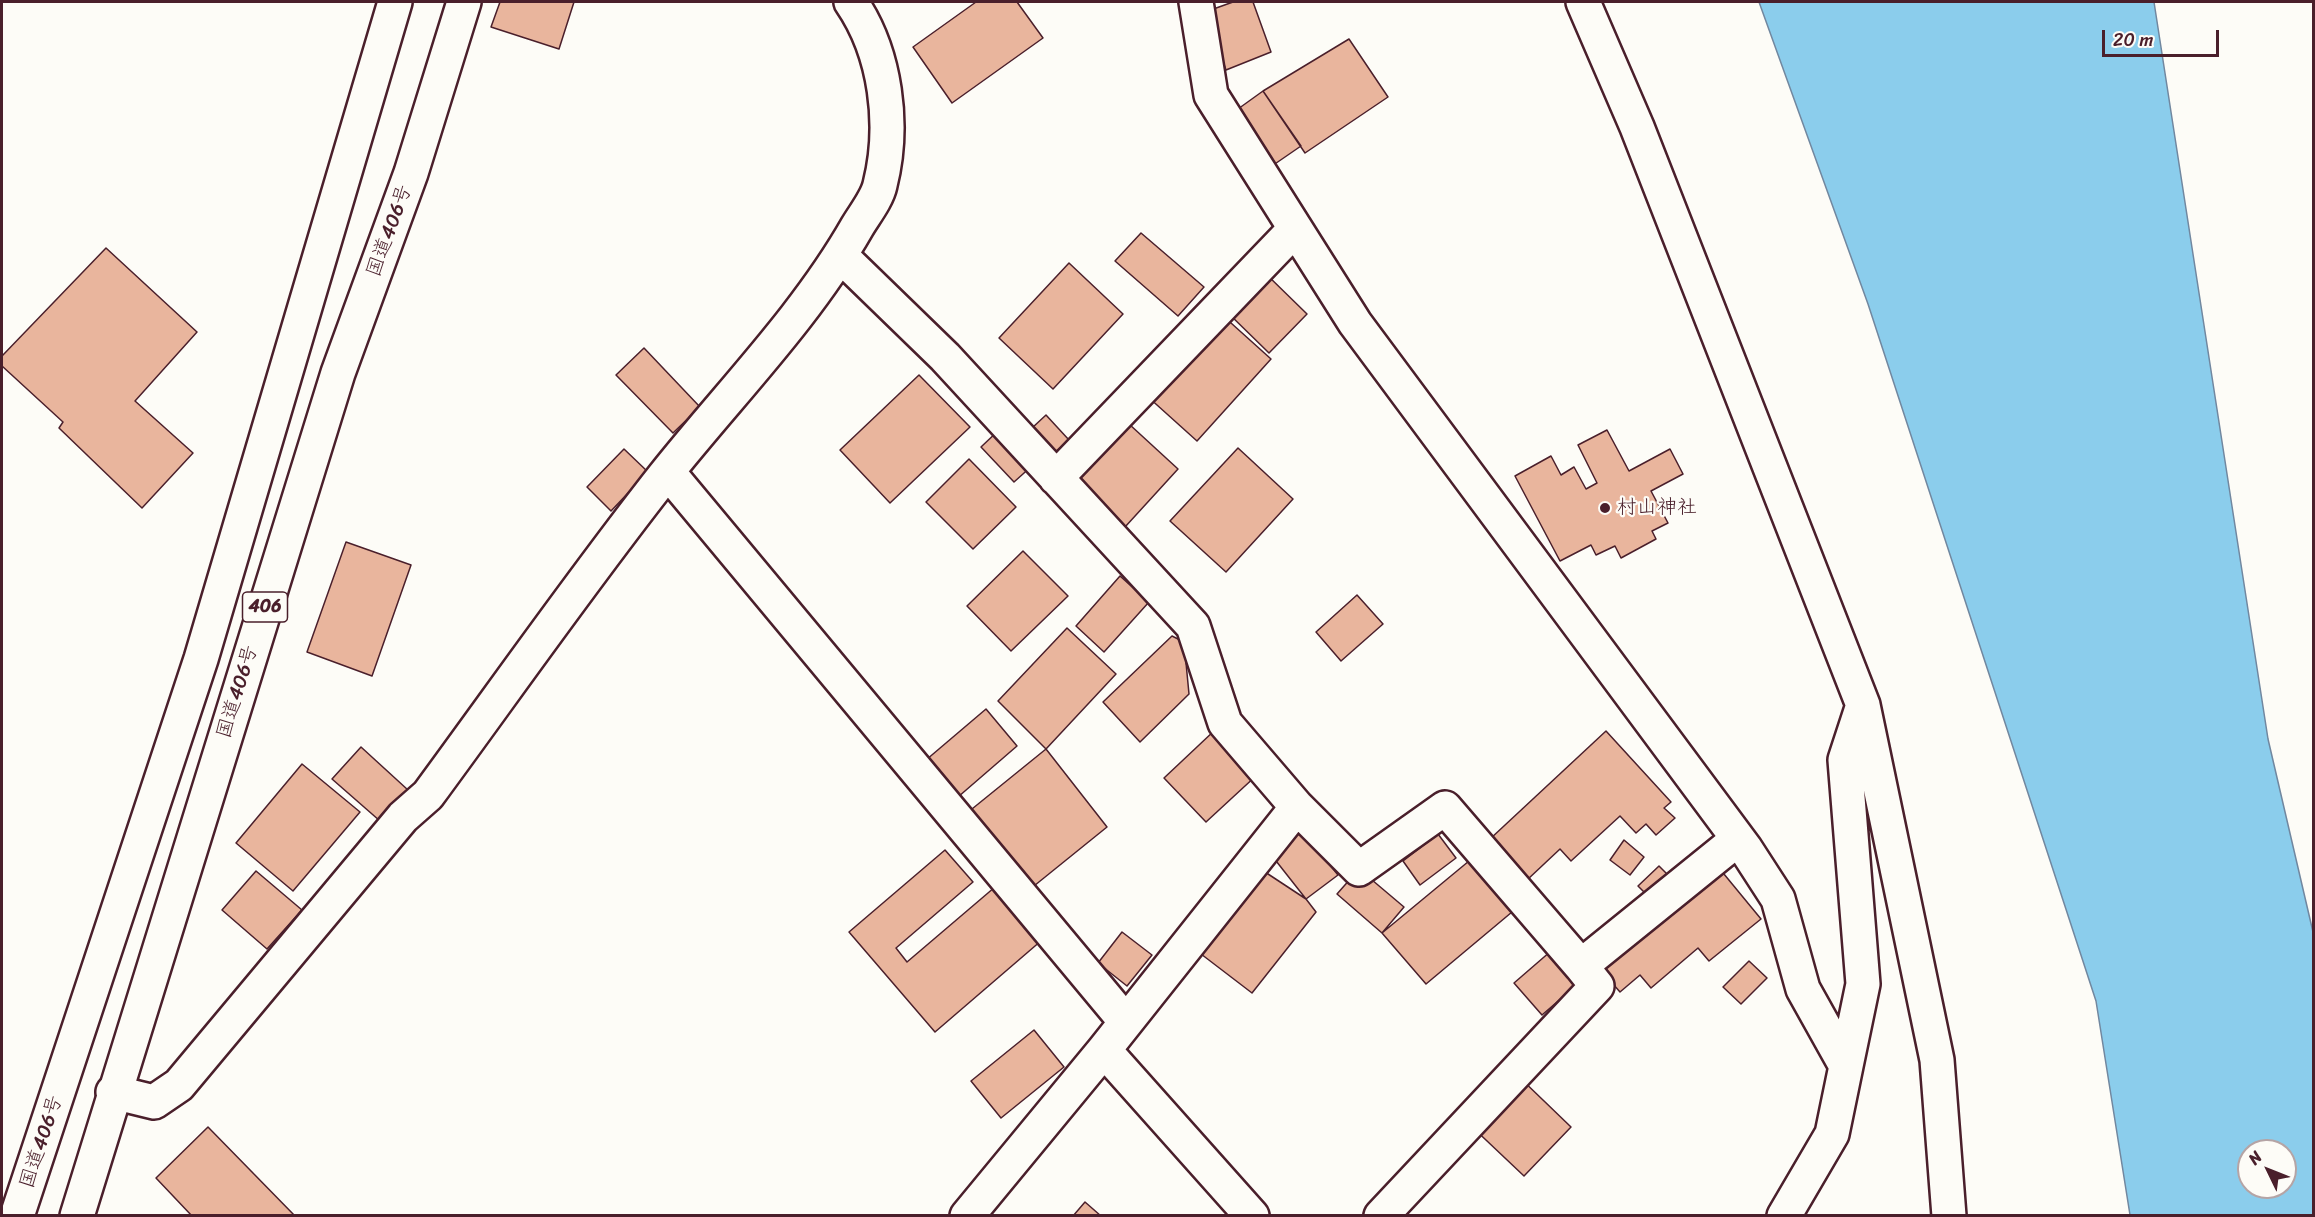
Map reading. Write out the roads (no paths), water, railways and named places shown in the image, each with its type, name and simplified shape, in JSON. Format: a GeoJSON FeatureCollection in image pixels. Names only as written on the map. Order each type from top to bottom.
{"type":"FeatureCollection","features":[{"type":"Feature","properties":{"kind":"main road","name":"国道406号"},"geometry":{"type":"LineString","coordinates":[[18,1215],[201,659],[395,2]]}},
{"type":"Feature","properties":{"kind":"main road","name":"国道406号"},"geometry":{"type":"LineString","coordinates":[[77,1215],[113,1092],[338,373],[411,173],[464,2]]}},
{"type":"Feature","properties":{"kind":"main road"},"geometry":{"type":"LineString","coordinates":[[113,1092],[154,1102],[179,1085],[403,817],[428,795],[668,472],[769,351],[841,256],[880,187],[887,125],[882,75],[858,13],[851,2]]}},
{"type":"Feature","properties":{"kind":"main road"},"geometry":{"type":"LineString","coordinates":[[1197,2],[1211,95],[1355,323],[1738,838],[1778,899],[1803,989],[1846,1066]]}},
{"type":"Feature","properties":{"kind":"main road"},"geometry":{"type":"LineString","coordinates":[[1583,2],[1672,215],[1863,705],[1937,1060],[1949,1215]]}},
{"type":"Feature","properties":{"kind":"main road"},"geometry":{"type":"LineString","coordinates":[[1056,478],[1295,229]]}},
{"type":"Feature","properties":{"kind":"main road"},"geometry":{"type":"LineString","coordinates":[[841,256],[945,357],[1193,626],[1225,723],[1297,807],[1359,869],[1445,808],[1597,986],[1381,1215]]}},
{"type":"Feature","properties":{"kind":"main road"},"geometry":{"type":"LineString","coordinates":[[668,472],[1126,1022]]}},
{"type":"Feature","properties":{"kind":"main road"},"geometry":{"type":"LineString","coordinates":[[1784,1215],[1832,1134],[1863,984],[1845,760],[1863,705]]}},
{"type":"Feature","properties":{"kind":"main road"},"geometry":{"type":"LineString","coordinates":[[967,1215],[1104,1050],[1297,807]]}},
{"type":"Feature","properties":{"kind":"main road"},"geometry":{"type":"LineString","coordinates":[[1581,966],[1738,838]]}},
{"type":"Feature","properties":{"kind":"main road"},"geometry":{"type":"LineString","coordinates":[[1104,1050],[1252,1215]]}},
{"type":"Feature","properties":{"kind":"water"},"geometry":{"type":"Polygon","coordinates":[[[1759,2],[2154,2],[2268,739],[2313,932],[2313,1215],[2130,1215],[2096,1001],[1868,304],[1759,2]]]}},
{"type":"Feature","properties":{"kind":"place","name":"村山神社"},"geometry":{"type":"Point","coordinates":[1605,508]}}]}
